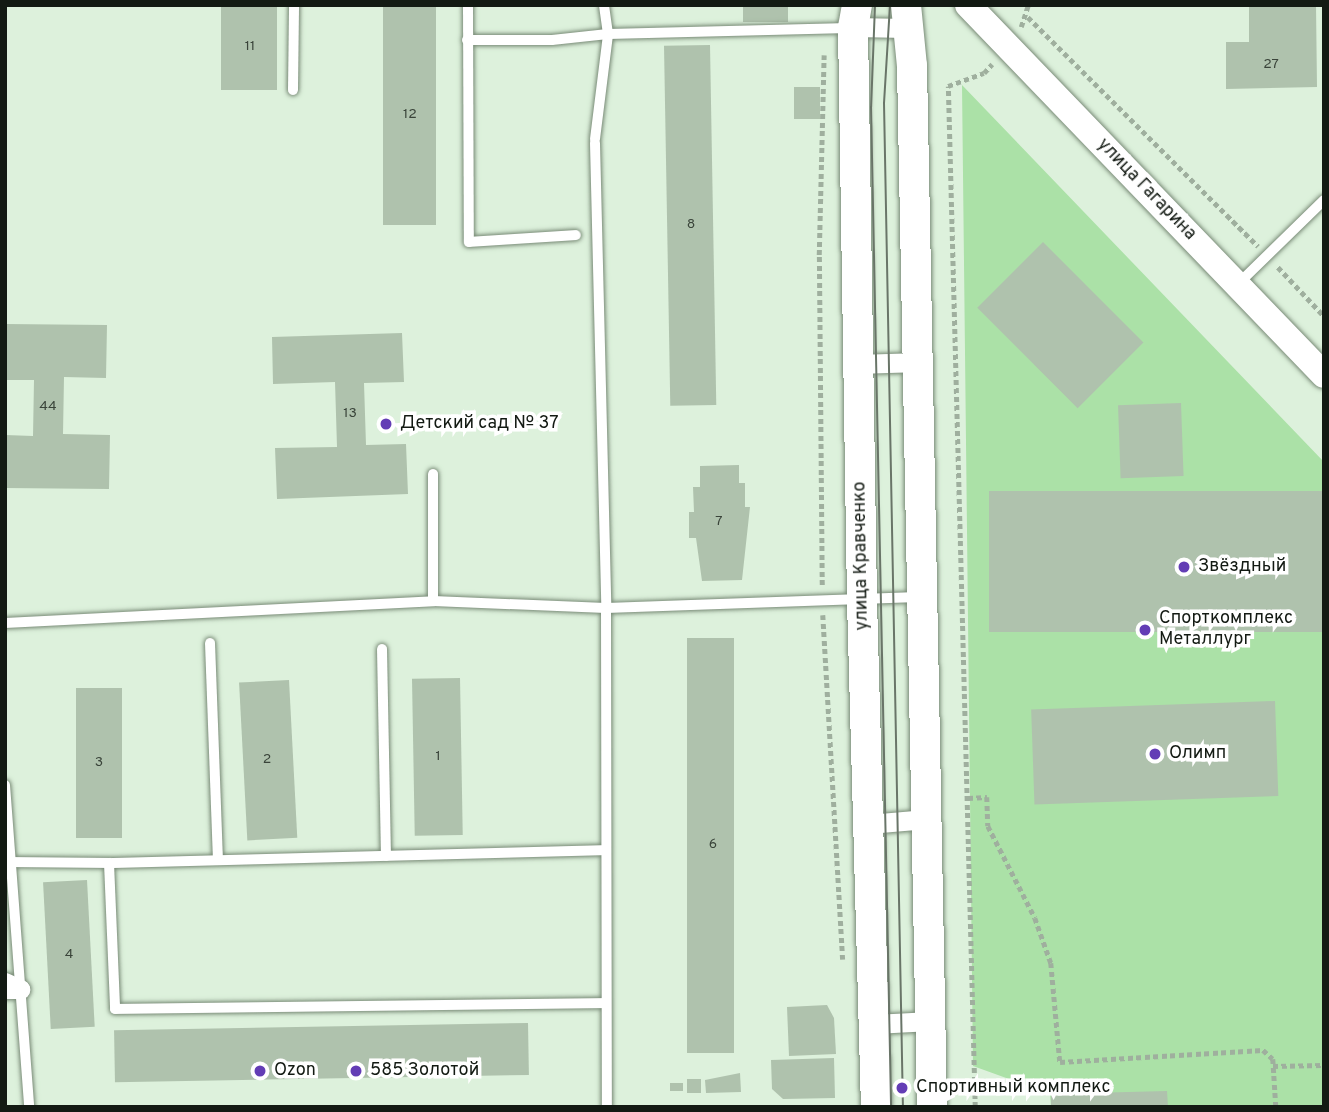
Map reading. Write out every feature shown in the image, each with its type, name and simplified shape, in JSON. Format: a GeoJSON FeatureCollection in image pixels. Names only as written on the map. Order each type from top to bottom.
{"type":"FeatureCollection","features":[{"type":"Feature","properties":{"kind":"main road","name":"улица Гагарина"},"geometry":{"type":"LineString","coordinates":[[968,5],[1324,375]]}},
{"type":"Feature","properties":{"kind":"main road"},"geometry":{"type":"LineString","coordinates":[[907,17],[918,362],[932,1107]]}},
{"type":"Feature","properties":{"kind":"main road","name":"улица Кравченко"},"geometry":{"type":"LineString","coordinates":[[845,20],[858,364],[876,1107]]}},
{"type":"Feature","properties":{"kind":"street"},"geometry":{"type":"LineString","coordinates":[[845,20],[907,17]]}},
{"type":"Feature","properties":{"kind":"street"},"geometry":{"type":"LineString","coordinates":[[858,364],[918,362]]}},
{"type":"Feature","properties":{"kind":"street"},"geometry":{"type":"LineString","coordinates":[[869,824],[926,819]]}},
{"type":"Feature","properties":{"kind":"street"},"geometry":{"type":"LineString","coordinates":[[874,1024],[931,1021]]}},
{"type":"Feature","properties":{"kind":"lane"},"geometry":{"type":"LineString","coordinates":[[293,90],[294,5]]}},
{"type":"Feature","properties":{"kind":"lane"},"geometry":{"type":"LineString","coordinates":[[468,5],[469,242],[576,235]]}},
{"type":"Feature","properties":{"kind":"lane"},"geometry":{"type":"LineString","coordinates":[[604,5],[608,34],[595,141],[606,608],[607,1107]]}},
{"type":"Feature","properties":{"kind":"lane"},"geometry":{"type":"LineString","coordinates":[[467,40],[552,40],[608,34],[845,20]]}},
{"type":"Feature","properties":{"kind":"lane"},"geometry":{"type":"LineString","coordinates":[[1237,285],[1324,200]]}},
{"type":"Feature","properties":{"kind":"lane"},"geometry":{"type":"LineString","coordinates":[[433,474],[433,601]]}},
{"type":"Feature","properties":{"kind":"lane"},"geometry":{"type":"LineString","coordinates":[[5,623],[433,601],[606,608],[822,603],[922,597]]}},
{"type":"Feature","properties":{"kind":"lane"},"geometry":{"type":"LineString","coordinates":[[210,643],[218,859]]}},
{"type":"Feature","properties":{"kind":"lane"},"geometry":{"type":"LineString","coordinates":[[382,649],[386,856]]}},
{"type":"Feature","properties":{"kind":"lane"},"geometry":{"type":"LineString","coordinates":[[5,785],[11,862],[10,987],[29,1107]]}},
{"type":"Feature","properties":{"kind":"lane"},"geometry":{"type":"LineString","coordinates":[[11,862],[109,863],[605,850]]}},
{"type":"Feature","properties":{"kind":"lane"},"geometry":{"type":"LineString","coordinates":[[109,863],[115,1009],[606,1003]]}},
{"type":"Feature","properties":{"kind":"path"},"geometry":{"type":"LineString","coordinates":[[975,1107],[948,86],[984,73],[1008,47],[1028,17],[1028,5]]}},
{"type":"Feature","properties":{"kind":"path"},"geometry":{"type":"LineString","coordinates":[[1028,17],[1324,316]]}},
{"type":"Feature","properties":{"kind":"path"},"geometry":{"type":"LineString","coordinates":[[844,970],[822,603],[819,255],[845,20]]}},
{"type":"Feature","properties":{"kind":"path"},"geometry":{"type":"LineString","coordinates":[[968,798],[987,797],[988,826],[1035,918],[1051,963],[1060,1062],[1263,1050],[1273,1059],[1276,1107]]}},
{"type":"Feature","properties":{"kind":"path"},"geometry":{"type":"LineString","coordinates":[[1273,1066],[1324,1065]]}},
{"type":"Feature","properties":{"kind":"green space","name":"Спорткомплекс Металлург"},"geometry":{"type":"Polygon","coordinates":[[[962,85],[1324,462],[1324,1107],[1051,1107],[1050,1094],[973,1066],[962,85]]]}},
{"type":"Feature","properties":{"kind":"building"},"geometry":{"type":"Polygon","coordinates":[[[221,5],[277,5],[277,90],[221,90],[221,5]]]}},
{"type":"Feature","properties":{"kind":"building"},"geometry":{"type":"Polygon","coordinates":[[[383,5],[436,5],[436,225],[383,225],[383,5]]]}},
{"type":"Feature","properties":{"kind":"building"},"geometry":{"type":"Polygon","coordinates":[[[743,5],[788,5],[788,22],[743,22],[743,5]]]}},
{"type":"Feature","properties":{"kind":"building"},"geometry":{"type":"Polygon","coordinates":[[[1249,5],[1316,5],[1317,87],[1226,89],[1226,42],[1249,42],[1249,5]]]}},
{"type":"Feature","properties":{"kind":"building"},"geometry":{"type":"Polygon","coordinates":[[[710,45],[716,405],[670,406],[664,46],[710,45]]]}},
{"type":"Feature","properties":{"kind":"building"},"geometry":{"type":"Polygon","coordinates":[[[794,87],[820,87],[820,119],[794,119],[794,87]]]}},
{"type":"Feature","properties":{"kind":"building"},"geometry":{"type":"Polygon","coordinates":[[[1043,242],[1143,342],[1078,408],[977,308],[1043,242]]]}},
{"type":"Feature","properties":{"kind":"building"},"geometry":{"type":"Polygon","coordinates":[[[5,324],[107,325],[106,378],[64,377],[63,434],[110,435],[109,489],[5,488],[5,435],[33,436],[34,380],[5,380],[5,324]]]}},
{"type":"Feature","properties":{"kind":"building"},"geometry":{"type":"Polygon","coordinates":[[[402,333],[404,382],[364,383],[366,445],[406,444],[408,494],[277,499],[275,448],[337,447],[335,382],[273,384],[272,337],[402,333]]]}},
{"type":"Feature","properties":{"kind":"building"},"geometry":{"type":"Polygon","coordinates":[[[1181,403],[1184,476],[1121,478],[1118,405],[1181,403]]]}},
{"type":"Feature","properties":{"kind":"building"},"geometry":{"type":"Polygon","coordinates":[[[739,465],[739,483],[745,483],[745,507],[750,507],[742,580],[702,581],[696,538],[689,538],[689,512],[694,512],[693,487],[700,487],[700,466],[739,465]]]}},
{"type":"Feature","properties":{"kind":"building","name":"Звёздный"},"geometry":{"type":"Polygon","coordinates":[[[989,491],[1324,491],[1324,632],[989,632],[989,491]]]}},
{"type":"Feature","properties":{"kind":"building"},"geometry":{"type":"Polygon","coordinates":[[[687,638],[734,638],[734,1053],[687,1053],[687,638]]]}},
{"type":"Feature","properties":{"kind":"building"},"geometry":{"type":"Polygon","coordinates":[[[460,678],[463,835],[415,836],[412,679],[460,678]]]}},
{"type":"Feature","properties":{"kind":"building"},"geometry":{"type":"Polygon","coordinates":[[[289,680],[297,838],[247,840],[239,683],[289,680]]]}},
{"type":"Feature","properties":{"kind":"building"},"geometry":{"type":"Polygon","coordinates":[[[76,688],[122,688],[122,838],[76,838],[76,688]]]}},
{"type":"Feature","properties":{"kind":"building","name":"Олимп"},"geometry":{"type":"Polygon","coordinates":[[[1275,701],[1278,796],[1034,804],[1031,710],[1275,701]]]}},
{"type":"Feature","properties":{"kind":"building"},"geometry":{"type":"Polygon","coordinates":[[[87,880],[95,1027],[51,1029],[43,882],[87,880]]]}},
{"type":"Feature","properties":{"kind":"building"},"geometry":{"type":"Polygon","coordinates":[[[827,1005],[834,1018],[836,1054],[789,1056],[787,1007],[827,1005]]]}},
{"type":"Feature","properties":{"kind":"building"},"geometry":{"type":"Polygon","coordinates":[[[528,1023],[529,1075],[115,1082],[114,1030],[528,1023]]]}},
{"type":"Feature","properties":{"kind":"building"},"geometry":{"type":"Polygon","coordinates":[[[834,1058],[835,1098],[783,1099],[772,1089],[771,1060],[834,1058]]]}},
{"type":"Feature","properties":{"kind":"building"},"geometry":{"type":"Polygon","coordinates":[[[740,1073],[741,1092],[706,1093],[705,1080],[740,1073]]]}},
{"type":"Feature","properties":{"kind":"building"},"geometry":{"type":"Polygon","coordinates":[[[687,1079],[701,1079],[701,1093],[687,1093],[687,1079]]]}},
{"type":"Feature","properties":{"kind":"building"},"geometry":{"type":"Polygon","coordinates":[[[670,1083],[683,1083],[683,1091],[670,1091],[670,1083]]]}},
{"type":"Feature","properties":{"kind":"building"},"geometry":{"type":"Polygon","coordinates":[[[1167,1091],[1168,1107],[1051,1107],[1051,1094],[1167,1091]]]}},
{"type":"Feature","properties":{"kind":"tram line"},"geometry":{"type":"LineString","coordinates":[[875,5],[871,107],[891,1107]]}},
{"type":"Feature","properties":{"kind":"tram line"},"geometry":{"type":"LineString","coordinates":[[890,5],[884,103],[903,1107]]}},
{"type":"Feature","properties":{"kind":"place","name":"Детский сад № 37"},"geometry":{"type":"Point","coordinates":[386,424]}},
{"type":"Feature","properties":{"kind":"place","name":"Звёздный"},"geometry":{"type":"Point","coordinates":[1184,567]}},
{"type":"Feature","properties":{"kind":"place","name":"Спорткомплекс Металлург"},"geometry":{"type":"Point","coordinates":[1145,630]}},
{"type":"Feature","properties":{"kind":"place","name":"Олимп"},"geometry":{"type":"Point","coordinates":[1155,754]}},
{"type":"Feature","properties":{"kind":"place","name":"Ozon"},"geometry":{"type":"Point","coordinates":[260,1071]}},
{"type":"Feature","properties":{"kind":"place","name":"585 Золотой"},"geometry":{"type":"Point","coordinates":[356,1071]}},
{"type":"Feature","properties":{"kind":"place","name":"Спортивный комплекс"},"geometry":{"type":"Point","coordinates":[902,1088]}}]}
